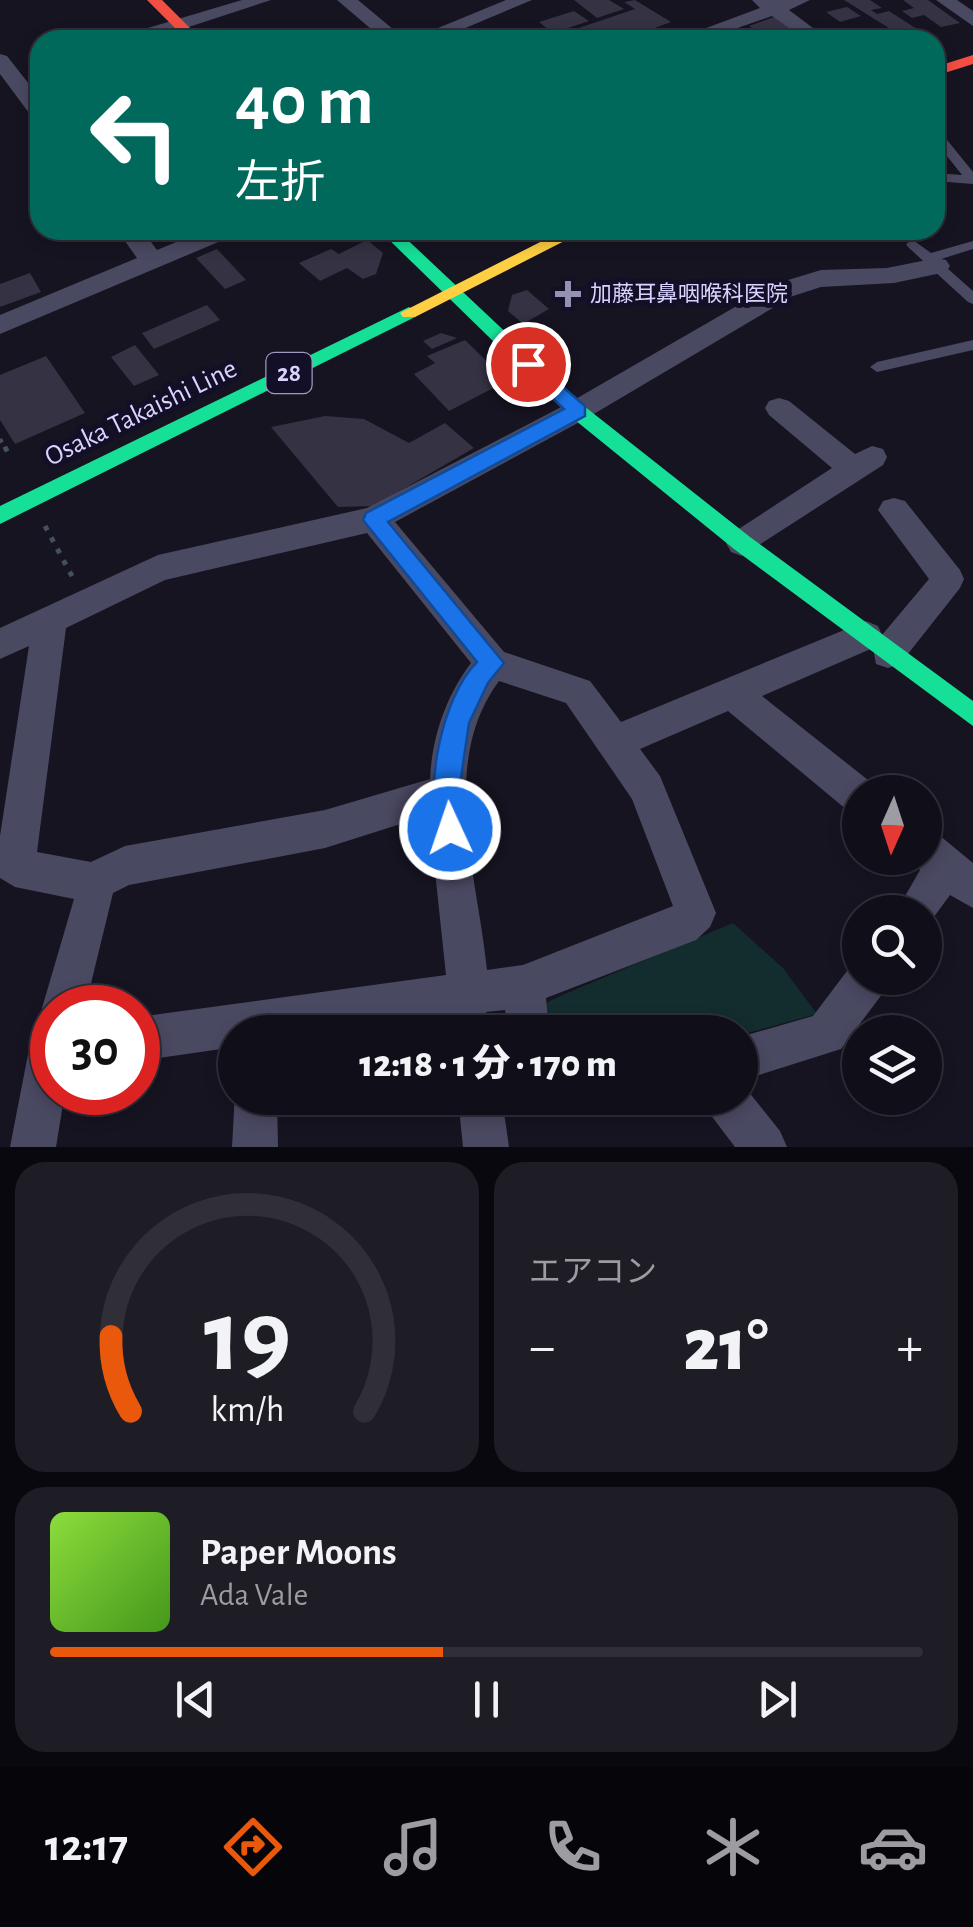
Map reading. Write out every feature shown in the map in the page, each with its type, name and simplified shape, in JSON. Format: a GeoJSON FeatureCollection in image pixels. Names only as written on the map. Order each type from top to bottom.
{"type":"FeatureCollection","features":[{"type":"Feature","properties":{"kind":"main road"},"geometry":{"type":"LineString","coordinates":[[154,0],[185,30]]}},
{"type":"Feature","properties":{"kind":"main road"},"geometry":{"type":"LineString","coordinates":[[945,49],[973,40]]}},
{"type":"Feature","properties":{"kind":"main road"},"geometry":{"type":"LineString","coordinates":[[945,69],[973,59]]}},
{"type":"Feature","properties":{"kind":"main road"},"geometry":{"type":"LineString","coordinates":[[398,240],[578,411],[742,543],[973,715]]}},
{"type":"Feature","properties":{"kind":"main road","name":"Osaka Takaishi Line"},"geometry":{"type":"LineString","coordinates":[[0,516],[558,240]]}},
{"type":"Feature","properties":{"kind":"main road"},"geometry":{"type":"LineString","coordinates":[[402,288],[461,260]]}},
{"type":"Feature","properties":{"kind":"street"},"geometry":{"type":"LineString","coordinates":[[192,30],[262,0]]}},
{"type":"Feature","properties":{"kind":"street"},"geometry":{"type":"LineString","coordinates":[[346,0],[384,30]]}},
{"type":"Feature","properties":{"kind":"street"},"geometry":{"type":"LineString","coordinates":[[445,30],[523,0]]}},
{"type":"Feature","properties":{"kind":"street"},"geometry":{"type":"LineString","coordinates":[[707,30],[766,4],[801,0]]}},
{"type":"Feature","properties":{"kind":"street"},"geometry":{"type":"LineString","coordinates":[[945,0],[973,20]]}},
{"type":"Feature","properties":{"kind":"street"},"geometry":{"type":"LineString","coordinates":[[766,4],[804,30]]}},
{"type":"Feature","properties":{"kind":"street"},"geometry":{"type":"LineString","coordinates":[[6,67],[30,99]]}},
{"type":"Feature","properties":{"kind":"street"},"geometry":{"type":"LineString","coordinates":[[137,240],[152,260]]}},
{"type":"Feature","properties":{"kind":"street"},"geometry":{"type":"LineString","coordinates":[[0,325],[201,240]]}},
{"type":"Feature","properties":{"kind":"street"},"geometry":{"type":"LineString","coordinates":[[0,644],[158,568],[374,520],[578,411],[784,290],[814,277],[854,273],[882,276],[933,262]]}},
{"type":"Feature","properties":{"kind":"street"},"geometry":{"type":"LineString","coordinates":[[742,543],[862,463],[779,408]]}},
{"type":"Feature","properties":{"kind":"street"},"geometry":{"type":"LineString","coordinates":[[615,742],[733,694],[877,644],[948,579],[894,510]]}},
{"type":"Feature","properties":{"kind":"street"},"geometry":{"type":"LineString","coordinates":[[374,520],[492,663],[578,692],[648,789],[696,913],[682,926],[533,1015]]}},
{"type":"Feature","properties":{"kind":"street"},"geometry":{"type":"LineString","coordinates":[[50,621],[15,867],[92,882],[125,866],[325,829],[446,792]]}},
{"type":"Feature","properties":{"kind":"street"},"geometry":{"type":"LineString","coordinates":[[440,1015],[468,1013],[468,978],[446,792],[456,723],[480,676],[492,663]]}},
{"type":"Feature","properties":{"kind":"street"},"geometry":{"type":"LineString","coordinates":[[733,694],[842,782]]}},
{"type":"Feature","properties":{"kind":"street"},"geometry":{"type":"LineString","coordinates":[[928,895],[948,868]]}},
{"type":"Feature","properties":{"kind":"street"},"geometry":{"type":"LineString","coordinates":[[70,985],[94,899],[92,882]]}},
{"type":"Feature","properties":{"kind":"street"},"geometry":{"type":"LineString","coordinates":[[758,1054],[826,1034],[855,995]]}},
{"type":"Feature","properties":{"kind":"street"},"geometry":{"type":"LineString","coordinates":[[160,1037],[218,1031]]}},
{"type":"Feature","properties":{"kind":"street"},"geometry":{"type":"LineString","coordinates":[[33,1147],[39,1115]]}},
{"type":"Feature","properties":{"kind":"street"},"geometry":{"type":"LineString","coordinates":[[255,1115],[255,1147]]}},
{"type":"Feature","properties":{"kind":"street"},"geometry":{"type":"LineString","coordinates":[[482,1115],[486,1147]]}},
{"type":"Feature","properties":{"kind":"street"},"geometry":{"type":"LineString","coordinates":[[739,1115],[764,1147]]}},
{"type":"Feature","properties":{"kind":"lane"},"geometry":{"type":"LineString","coordinates":[[945,145],[972,179]]}},
{"type":"Feature","properties":{"kind":"lane"},"geometry":{"type":"LineString","coordinates":[[945,178],[972,179]]}},
{"type":"Feature","properties":{"kind":"lane"},"geometry":{"type":"LineString","coordinates":[[914,244],[973,299]]}},
{"type":"Feature","properties":{"kind":"lane"},"geometry":{"type":"LineString","coordinates":[[933,262],[973,245]]}},
{"type":"Feature","properties":{"kind":"lane"},"geometry":{"type":"LineString","coordinates":[[877,366],[973,345]]}},
{"type":"Feature","properties":{"kind":"path"},"geometry":{"type":"LineString","coordinates":[[0,439],[9,455]]}},
{"type":"Feature","properties":{"kind":"path"},"geometry":{"type":"LineString","coordinates":[[42,521],[86,603]]}},
{"type":"Feature","properties":{"kind":"green space"},"geometry":{"type":"Polygon","coordinates":[[[733,923],[783,968],[817,1014],[758,1030],[758,1015],[543,1012],[546,1003],[733,923]]]}},
{"type":"Feature","properties":{"kind":"building"},"geometry":{"type":"Polygon","coordinates":[[[574,0],[609,0],[624,9],[597,18],[574,0]]]}},
{"type":"Feature","properties":{"kind":"building"},"geometry":{"type":"Polygon","coordinates":[[[635,0],[671,22],[649,30],[573,30],[635,9],[624,2],[635,0]]]}},
{"type":"Feature","properties":{"kind":"building"},"geometry":{"type":"Polygon","coordinates":[[[844,0],[870,0],[882,8],[871,10],[877,14],[889,11],[918,30],[892,30],[844,0]]]}},
{"type":"Feature","properties":{"kind":"building"},"geometry":{"type":"Polygon","coordinates":[[[903,0],[928,0],[960,23],[941,27],[924,15],[912,18],[902,11],[914,8],[903,0]]]}},
{"type":"Feature","properties":{"kind":"building"},"geometry":{"type":"Polygon","coordinates":[[[847,7],[861,16],[840,22],[826,12],[847,7]]]}},
{"type":"Feature","properties":{"kind":"building"},"geometry":{"type":"Polygon","coordinates":[[[574,11],[589,21],[562,30],[549,30],[539,22],[574,11]]]}},
{"type":"Feature","properties":{"kind":"building"},"geometry":{"type":"Polygon","coordinates":[[[774,17],[793,30],[755,30],[749,26],[774,17]]]}},
{"type":"Feature","properties":{"kind":"building"},"geometry":{"type":"Polygon","coordinates":[[[367,240],[383,253],[376,274],[363,279],[347,268],[320,281],[299,263],[331,249],[339,254],[367,240]]]}},
{"type":"Feature","properties":{"kind":"building"},"geometry":{"type":"Polygon","coordinates":[[[217,249],[246,280],[225,289],[196,258],[217,249]]]}},
{"type":"Feature","properties":{"kind":"building"},"geometry":{"type":"Polygon","coordinates":[[[30,273],[41,292],[0,307],[0,284],[30,273]]]}},
{"type":"Feature","properties":{"kind":"building"},"geometry":{"type":"Polygon","coordinates":[[[527,290],[549,309],[523,324],[508,311],[512,295],[527,290]]]}},
{"type":"Feature","properties":{"kind":"building"},"geometry":{"type":"Polygon","coordinates":[[[207,305],[220,320],[154,349],[142,333],[207,305]]]}},
{"type":"Feature","properties":{"kind":"building"},"geometry":{"type":"Polygon","coordinates":[[[441,333],[457,338],[432,349],[423,341],[441,333]]]}},
{"type":"Feature","properties":{"kind":"building"},"geometry":{"type":"Polygon","coordinates":[[[465,340],[507,381],[449,411],[414,374],[435,363],[427,356],[465,340]]]}},
{"type":"Feature","properties":{"kind":"building"},"geometry":{"type":"Polygon","coordinates":[[[135,345],[159,375],[134,386],[111,357],[135,345]]]}},
{"type":"Feature","properties":{"kind":"building"},"geometry":{"type":"Polygon","coordinates":[[[46,356],[85,413],[15,444],[0,420],[0,375],[46,356]]]}},
{"type":"Feature","properties":{"kind":"building"},"geometry":{"type":"Polygon","coordinates":[[[325,416],[364,419],[409,443],[445,423],[474,448],[374,506],[338,507],[271,427],[325,416]]]}},
{"type":"Feature","properties":{"kind":"traffic: fast"},"geometry":{"type":"LineString","coordinates":[[397,240],[577,411],[742,543],[973,715]]}},
{"type":"Feature","properties":{"kind":"traffic: fast"},"geometry":{"type":"LineString","coordinates":[[0,516],[409,313]]}},
{"type":"Feature","properties":{"kind":"traffic: slow"},"geometry":{"type":"LineString","coordinates":[[409,313],[558,240]]}},
{"type":"Feature","properties":{"kind":"traffic: jam"},"geometry":{"type":"LineString","coordinates":[[154,0],[185,30]]}},
{"type":"Feature","properties":{"kind":"traffic: jam"},"geometry":{"type":"LineString","coordinates":[[945,69],[973,59]]}},
{"type":"Feature","properties":{"kind":"place","name":"加藤耳鼻咽喉科医院"},"geometry":{"type":"Point","coordinates":[568,294]}},
{"type":"Feature","properties":{"kind":"route"},"geometry":{"type":"LineString","coordinates":[[450,829],[446,792],[456,723],[480,676],[492,663],[374,520],[578,411],[528,364]]}}]}
